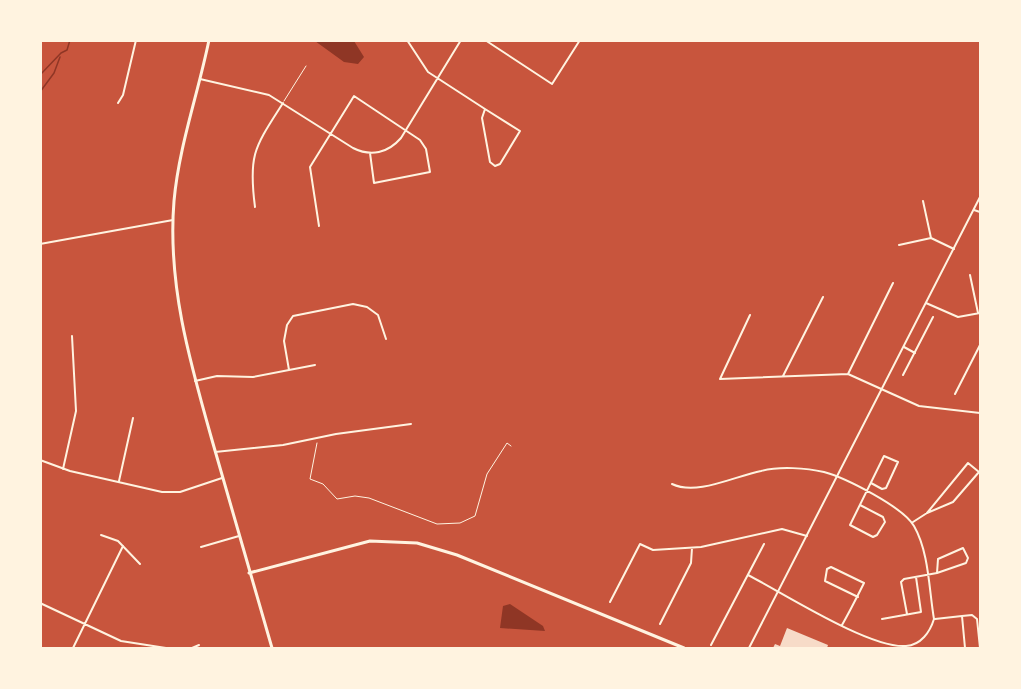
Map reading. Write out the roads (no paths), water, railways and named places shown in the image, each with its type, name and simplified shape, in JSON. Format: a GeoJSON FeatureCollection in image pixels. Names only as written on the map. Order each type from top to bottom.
{"type":"FeatureCollection","features":[{"type":"Feature","properties":{"kind":"main road"},"geometry":{"type":"LineString","coordinates":[[209,40],[180,159],[173,220],[174,268],[179,314],[195,381],[272,648]]}},
{"type":"Feature","properties":{"kind":"main road"},"geometry":{"type":"LineString","coordinates":[[249,573],[361,543],[380,540],[417,543],[457,555],[684,648]]}},
{"type":"Feature","properties":{"kind":"street"},"geometry":{"type":"LineString","coordinates":[[118,103],[123,95],[136,40]]}},
{"type":"Feature","properties":{"kind":"street"},"geometry":{"type":"LineString","coordinates":[[407,40],[421,65],[438,79],[520,131],[500,164],[495,166],[490,162],[482,118],[485,109]]}},
{"type":"Feature","properties":{"kind":"street"},"geometry":{"type":"LineString","coordinates":[[200,79],[263,93],[358,150],[370,153],[389,149],[406,129],[460,40]]}},
{"type":"Feature","properties":{"kind":"street"},"geometry":{"type":"LineString","coordinates":[[485,40],[552,84],[580,40]]}},
{"type":"Feature","properties":{"kind":"street"},"geometry":{"type":"LineString","coordinates":[[319,226],[310,167],[354,96],[406,129],[424,145],[430,172],[374,183],[370,153]]}},
{"type":"Feature","properties":{"kind":"street"},"geometry":{"type":"LineString","coordinates":[[255,207],[251,173],[252,156],[283,103]]}},
{"type":"Feature","properties":{"kind":"street"},"geometry":{"type":"LineString","coordinates":[[749,648],[981,197]]}},
{"type":"Feature","properties":{"kind":"street"},"geometry":{"type":"LineString","coordinates":[[923,201],[931,238]]}},
{"type":"Feature","properties":{"kind":"street"},"geometry":{"type":"LineString","coordinates":[[974,210],[981,212]]}},
{"type":"Feature","properties":{"kind":"street"},"geometry":{"type":"LineString","coordinates":[[40,244],[173,220]]}},
{"type":"Feature","properties":{"kind":"street"},"geometry":{"type":"LineString","coordinates":[[899,245],[931,238],[954,249]]}},
{"type":"Feature","properties":{"kind":"street"},"geometry":{"type":"LineString","coordinates":[[926,303],[955,316],[979,313],[970,275]]}},
{"type":"Feature","properties":{"kind":"street"},"geometry":{"type":"LineString","coordinates":[[848,374],[893,283]]}},
{"type":"Feature","properties":{"kind":"street"},"geometry":{"type":"LineString","coordinates":[[783,376],[823,297]]}},
{"type":"Feature","properties":{"kind":"street"},"geometry":{"type":"LineString","coordinates":[[289,370],[285,332],[290,320],[299,314],[360,305],[378,315],[386,339]]}},
{"type":"Feature","properties":{"kind":"street"},"geometry":{"type":"LineString","coordinates":[[750,315],[720,379],[848,374],[881,391],[919,406],[981,413]]}},
{"type":"Feature","properties":{"kind":"street"},"geometry":{"type":"LineString","coordinates":[[903,375],[933,317]]}},
{"type":"Feature","properties":{"kind":"street"},"geometry":{"type":"LineString","coordinates":[[63,469],[76,411],[72,336]]}},
{"type":"Feature","properties":{"kind":"street"},"geometry":{"type":"LineString","coordinates":[[956,394],[981,345]]}},
{"type":"Feature","properties":{"kind":"street"},"geometry":{"type":"LineString","coordinates":[[904,347],[915,353]]}},
{"type":"Feature","properties":{"kind":"street"},"geometry":{"type":"LineString","coordinates":[[195,381],[217,376],[253,377],[315,365]]}},
{"type":"Feature","properties":{"kind":"street"},"geometry":{"type":"LineString","coordinates":[[119,481],[133,418]]}},
{"type":"Feature","properties":{"kind":"street"},"geometry":{"type":"LineString","coordinates":[[215,452],[283,445],[411,424]]}},
{"type":"Feature","properties":{"kind":"street"},"geometry":{"type":"LineString","coordinates":[[860,505],[883,517],[885,522],[877,536],[873,537],[850,525],[884,456],[898,462],[886,488],[882,489],[871,483]]}},
{"type":"Feature","properties":{"kind":"street"},"geometry":{"type":"LineString","coordinates":[[40,460],[63,469],[153,490],[175,492],[222,478]]}},
{"type":"Feature","properties":{"kind":"street"},"geometry":{"type":"LineString","coordinates":[[912,523],[927,513],[952,502],[979,472],[968,463],[927,513]]}},
{"type":"Feature","properties":{"kind":"street"},"geometry":{"type":"LineString","coordinates":[[672,484],[683,488],[701,486],[770,469],[823,472],[837,477],[902,513],[912,523],[921,541],[934,619],[926,635],[916,643],[907,646],[867,637],[748,575]]}},
{"type":"Feature","properties":{"kind":"street"},"geometry":{"type":"LineString","coordinates":[[610,602],[640,544],[653,550],[692,548],[716,545],[782,529],[807,536]]}},
{"type":"Feature","properties":{"kind":"street"},"geometry":{"type":"LineString","coordinates":[[101,535],[114,539],[140,564]]}},
{"type":"Feature","properties":{"kind":"street"},"geometry":{"type":"LineString","coordinates":[[201,547],[239,536]]}},
{"type":"Feature","properties":{"kind":"street"},"geometry":{"type":"LineString","coordinates":[[711,645],[764,544]]}},
{"type":"Feature","properties":{"kind":"street"},"geometry":{"type":"LineString","coordinates":[[73,648],[123,546]]}},
{"type":"Feature","properties":{"kind":"street"},"geometry":{"type":"LineString","coordinates":[[660,624],[691,563],[692,548]]}},
{"type":"Feature","properties":{"kind":"street"},"geometry":{"type":"LineString","coordinates":[[908,614],[901,582],[904,579],[937,573],[966,563],[968,558],[963,548],[938,559],[937,573]]}},
{"type":"Feature","properties":{"kind":"street"},"geometry":{"type":"LineString","coordinates":[[842,625],[858,597],[864,583],[831,567],[827,569],[824,579],[858,597]]}},
{"type":"Feature","properties":{"kind":"street"},"geometry":{"type":"LineString","coordinates":[[882,619],[921,612],[916,576]]}},
{"type":"Feature","properties":{"kind":"street"},"geometry":{"type":"LineString","coordinates":[[40,603],[128,643],[166,648]]}},
{"type":"Feature","properties":{"kind":"street"},"geometry":{"type":"LineString","coordinates":[[962,616],[965,648]]}},
{"type":"Feature","properties":{"kind":"street"},"geometry":{"type":"LineString","coordinates":[[934,619],[974,616],[977,619],[980,648]]}},
{"type":"Feature","properties":{"kind":"street"},"geometry":{"type":"LineString","coordinates":[[192,648],[199,645]]}},
{"type":"Feature","properties":{"kind":"lane"},"geometry":{"type":"LineString","coordinates":[[283,103],[306,66]]}},
{"type":"Feature","properties":{"kind":"waterway"},"geometry":{"type":"LineString","coordinates":[[40,75],[61,53],[67,50],[70,40]]}},
{"type":"Feature","properties":{"kind":"waterway"},"geometry":{"type":"LineString","coordinates":[[40,92],[54,73],[60,57]]}}]}
